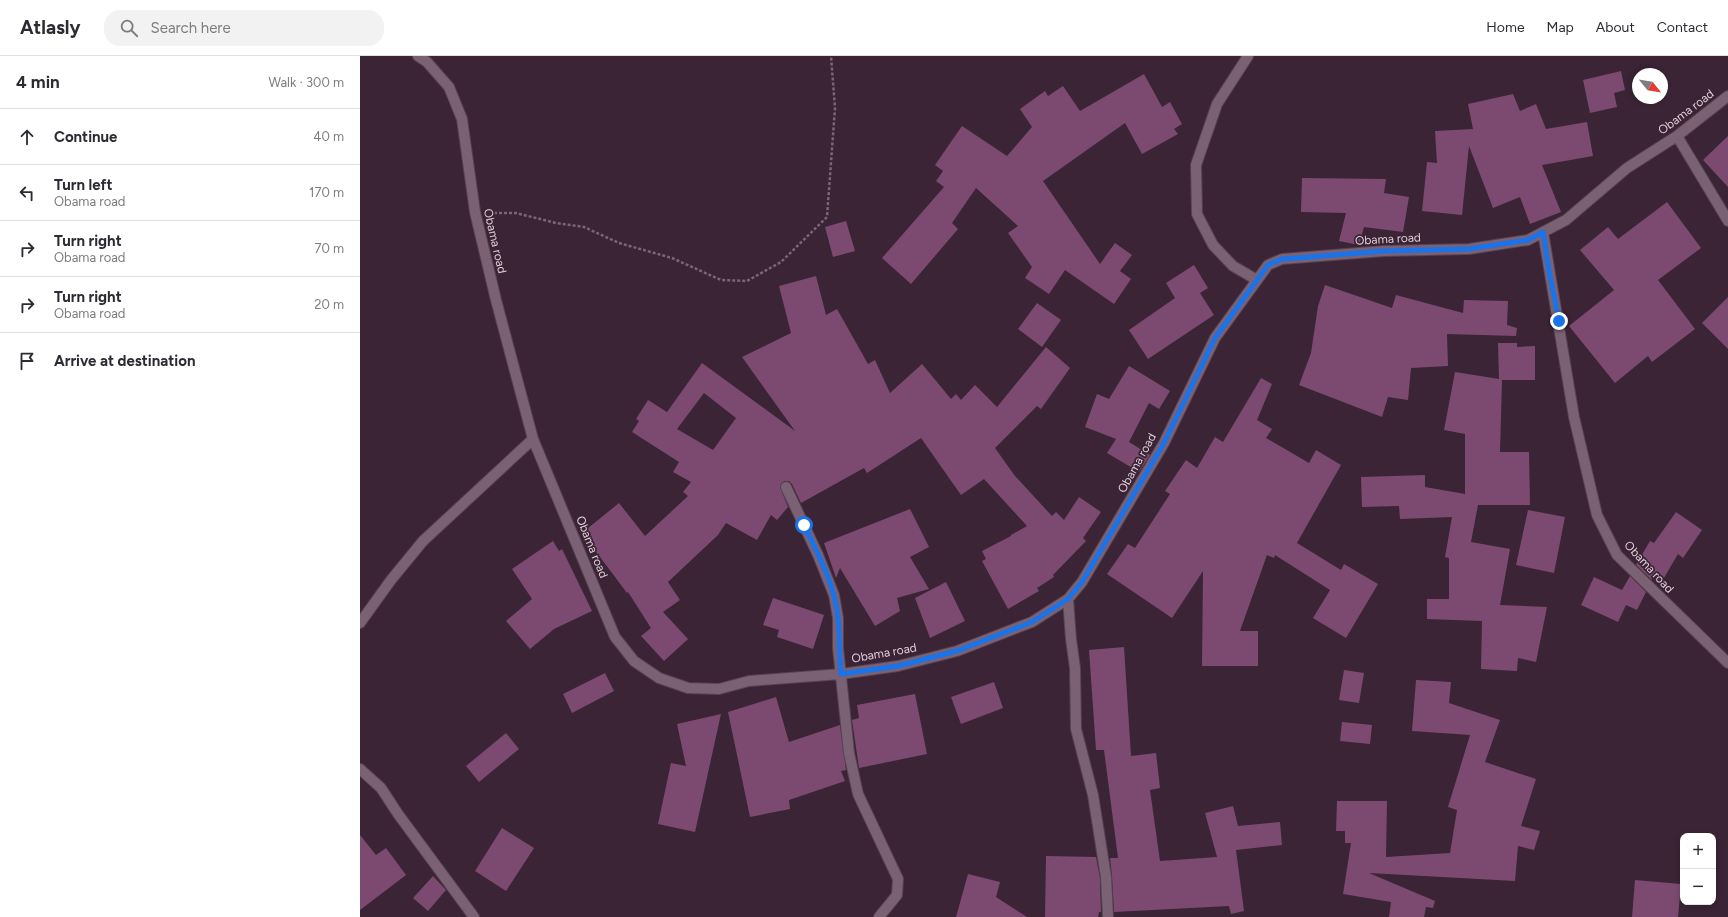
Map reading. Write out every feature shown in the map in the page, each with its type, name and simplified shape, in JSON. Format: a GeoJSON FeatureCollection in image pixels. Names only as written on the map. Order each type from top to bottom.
{"type":"FeatureCollection","features":[{"type":"Feature","properties":{"kind":"street","name":"Obama road"},"geometry":{"type":"LineString","coordinates":[[418,56],[427,62],[449,87],[462,119],[475,212],[496,300],[533,439],[615,637],[634,661],[659,678],[688,688],[719,689],[749,681],[841,674],[898,666],[957,651],[1032,622],[1068,599],[1082,582],[1164,443],[1215,338],[1268,265],[1282,259],[1384,251],[1469,249],[1528,240],[1566,220],[1628,168],[1677,136],[1728,96]]}},
{"type":"Feature","properties":{"kind":"street"},"geometry":{"type":"LineString","coordinates":[[1248,56],[1217,104],[1196,165],[1197,214],[1213,245],[1233,266],[1257,280]]}},
{"type":"Feature","properties":{"kind":"street"},"geometry":{"type":"LineString","coordinates":[[1677,136],[1728,221]]}},
{"type":"Feature","properties":{"kind":"street","name":"Obama road"},"geometry":{"type":"LineString","coordinates":[[1543,232],[1574,417],[1597,515],[1616,555],[1728,663]]}},
{"type":"Feature","properties":{"kind":"street"},"geometry":{"type":"LineString","coordinates":[[360,623],[391,580],[423,541],[533,439]]}},
{"type":"Feature","properties":{"kind":"street"},"geometry":{"type":"LineString","coordinates":[[786,487],[818,555],[834,595],[838,618],[838,648],[849,753],[858,794],[898,879],[897,895],[879,917]]}},
{"type":"Feature","properties":{"kind":"street"},"geometry":{"type":"LineString","coordinates":[[1068,599],[1075,668],[1076,730],[1093,795],[1106,877],[1108,917]]}},
{"type":"Feature","properties":{"kind":"street"},"geometry":{"type":"LineString","coordinates":[[360,769],[382,788],[398,814],[474,917]]}},
{"type":"Feature","properties":{"kind":"path"},"geometry":{"type":"LineString","coordinates":[[475,212],[516,214],[556,223],[584,227],[619,243],[672,258],[721,280],[747,281],[780,262],[827,217],[835,108],[831,56]]}},
{"type":"Feature","properties":{"kind":"building"},"geometry":{"type":"Polygon","coordinates":[[[1621,71],[1625,90],[1614,93],[1617,107],[1590,113],[1583,80],[1621,71]]]}},
{"type":"Feature","properties":{"kind":"building"},"geometry":{"type":"Polygon","coordinates":[[[1144,74],[1162,107],[1170,102],[1182,124],[1174,129],[1178,134],[1142,154],[1125,123],[1043,181],[1100,264],[1115,243],[1132,255],[1120,271],[1131,279],[1114,304],[1065,270],[1049,294],[1025,278],[1032,267],[1008,233],[1018,226],[976,188],[952,223],[958,229],[911,284],[882,258],[944,187],[936,181],[943,171],[935,165],[962,126],[1007,156],[1032,127],[1020,109],[1045,91],[1048,96],[1063,86],[1080,111],[1144,74]]]}},
{"type":"Feature","properties":{"kind":"building"},"geometry":{"type":"Polygon","coordinates":[[[1513,94],[1520,111],[1536,104],[1546,129],[1587,122],[1593,156],[1542,165],[1561,212],[1530,224],[1520,197],[1493,208],[1469,146],[1462,215],[1422,211],[1427,162],[1437,163],[1435,131],[1473,129],[1468,104],[1513,94]]]}},
{"type":"Feature","properties":{"kind":"building"},"geometry":{"type":"Polygon","coordinates":[[[1728,136],[1728,187],[1703,160],[1728,136]]]}},
{"type":"Feature","properties":{"kind":"building"},"geometry":{"type":"Polygon","coordinates":[[[1302,178],[1386,179],[1384,193],[1409,197],[1403,232],[1364,227],[1359,245],[1339,241],[1346,213],[1301,212],[1302,178]]]}},
{"type":"Feature","properties":{"kind":"building"},"geometry":{"type":"Polygon","coordinates":[[[1667,202],[1701,248],[1658,280],[1695,329],[1652,362],[1648,356],[1615,383],[1569,326],[1614,290],[1580,250],[1608,227],[1618,239],[1667,202]]]}},
{"type":"Feature","properties":{"kind":"building"},"geometry":{"type":"Polygon","coordinates":[[[846,221],[855,251],[833,257],[825,227],[846,221]]]}},
{"type":"Feature","properties":{"kind":"building"},"geometry":{"type":"Polygon","coordinates":[[[1194,265],[1208,288],[1200,293],[1214,315],[1148,359],[1129,330],[1175,298],[1166,283],[1194,265]]]}},
{"type":"Feature","properties":{"kind":"building"},"geometry":{"type":"Polygon","coordinates":[[[816,276],[826,315],[837,309],[868,364],[875,360],[890,393],[922,364],[951,399],[956,394],[961,400],[975,385],[997,407],[1046,347],[1070,368],[1041,409],[1037,406],[995,448],[1015,476],[1052,516],[1056,512],[1064,520],[1079,497],[1101,512],[1083,538],[1086,541],[1053,575],[1054,577],[1037,588],[1039,591],[1008,609],[982,561],[986,559],[982,551],[1027,526],[984,479],[961,495],[921,438],[867,473],[864,468],[801,503],[792,484],[789,481],[784,481],[780,487],[788,507],[777,520],[771,515],[757,540],[726,523],[718,535],[668,582],[680,600],[663,612],[688,639],[664,661],[641,636],[651,628],[628,592],[627,593],[582,533],[619,503],[645,536],[688,496],[683,492],[691,482],[673,472],[679,462],[632,432],[639,421],[636,419],[648,400],[667,412],[702,363],[795,431],[742,357],[791,333],[779,286],[816,276]],[[704,393],[677,429],[713,450],[736,418],[704,393]]]}},
{"type":"Feature","properties":{"kind":"building"},"geometry":{"type":"Polygon","coordinates":[[[1325,285],[1392,308],[1396,295],[1463,313],[1464,300],[1508,301],[1507,325],[1517,328],[1516,336],[1447,334],[1448,366],[1411,368],[1408,400],[1388,397],[1382,417],[1299,385],[1311,353],[1318,306],[1325,285]]]}},
{"type":"Feature","properties":{"kind":"building"},"geometry":{"type":"Polygon","coordinates":[[[1728,297],[1728,349],[1702,323],[1728,297]]]}},
{"type":"Feature","properties":{"kind":"building"},"geometry":{"type":"Polygon","coordinates":[[[1037,303],[1061,320],[1042,347],[1018,329],[1037,303]]]}},
{"type":"Feature","properties":{"kind":"building"},"geometry":{"type":"Polygon","coordinates":[[[1498,343],[1517,343],[1517,347],[1535,346],[1535,380],[1502,380],[1500,452],[1529,452],[1530,505],[1478,505],[1471,542],[1510,549],[1500,605],[1547,607],[1536,662],[1518,658],[1517,671],[1481,669],[1482,621],[1427,619],[1427,599],[1449,599],[1449,558],[1445,557],[1452,517],[1400,519],[1399,506],[1362,507],[1361,477],[1425,475],[1425,487],[1465,494],[1465,434],[1444,430],[1455,372],[1499,379],[1498,343]]]}},
{"type":"Feature","properties":{"kind":"building"},"geometry":{"type":"Polygon","coordinates":[[[1129,366],[1170,391],[1159,409],[1149,403],[1129,442],[1150,455],[1139,472],[1107,453],[1116,439],[1085,427],[1097,394],[1109,399],[1129,366]]]}},
{"type":"Feature","properties":{"kind":"building"},"geometry":{"type":"Polygon","coordinates":[[[1261,378],[1272,384],[1257,420],[1272,429],[1266,438],[1309,463],[1316,450],[1341,465],[1297,543],[1341,570],[1344,564],[1378,584],[1346,638],[1313,618],[1330,590],[1275,555],[1274,558],[1267,555],[1240,631],[1258,631],[1258,666],[1202,666],[1203,571],[1172,618],[1107,574],[1128,544],[1135,548],[1170,494],[1165,491],[1186,460],[1197,468],[1215,437],[1223,442],[1261,378]]]}},
{"type":"Feature","properties":{"kind":"building"},"geometry":{"type":"Polygon","coordinates":[[[910,509],[929,547],[910,557],[929,589],[897,598],[900,611],[875,626],[840,568],[836,578],[824,543],[910,509]]]}},
{"type":"Feature","properties":{"kind":"building"},"geometry":{"type":"Polygon","coordinates":[[[1528,510],[1565,517],[1554,573],[1516,565],[1528,510]]]}},
{"type":"Feature","properties":{"kind":"building"},"geometry":{"type":"Polygon","coordinates":[[[1676,512],[1702,530],[1683,558],[1678,554],[1661,583],[1652,578],[1652,580],[1636,565],[1650,541],[1654,543],[1676,512]]]}},
{"type":"Feature","properties":{"kind":"building"},"geometry":{"type":"Polygon","coordinates":[[[553,541],[559,551],[562,549],[592,611],[554,629],[530,649],[506,621],[532,599],[512,569],[553,541]]]}},
{"type":"Feature","properties":{"kind":"building"},"geometry":{"type":"Polygon","coordinates":[[[1630,576],[1646,592],[1637,610],[1626,605],[1618,622],[1581,605],[1594,577],[1622,590],[1630,576]]]}},
{"type":"Feature","properties":{"kind":"building"},"geometry":{"type":"Polygon","coordinates":[[[946,582],[965,621],[930,638],[915,598],[946,582]]]}},
{"type":"Feature","properties":{"kind":"building"},"geometry":{"type":"Polygon","coordinates":[[[773,598],[824,615],[813,649],[777,637],[779,630],[763,625],[773,598]]]}},
{"type":"Feature","properties":{"kind":"building"},"geometry":{"type":"Polygon","coordinates":[[[1124,647],[1131,756],[1156,753],[1160,788],[1150,790],[1160,861],[1217,857],[1205,813],[1233,806],[1238,826],[1280,822],[1282,845],[1236,850],[1244,911],[1231,914],[1229,906],[1114,912],[1110,858],[1118,858],[1104,750],[1096,750],[1089,650],[1124,647]]]}},
{"type":"Feature","properties":{"kind":"building"},"geometry":{"type":"Polygon","coordinates":[[[1344,670],[1364,673],[1359,703],[1339,700],[1344,670]]]}},
{"type":"Feature","properties":{"kind":"building"},"geometry":{"type":"Polygon","coordinates":[[[605,673],[614,691],[572,713],[563,694],[605,673]]]}},
{"type":"Feature","properties":{"kind":"building"},"geometry":{"type":"Polygon","coordinates":[[[1416,680],[1451,682],[1449,703],[1500,720],[1485,762],[1536,779],[1521,826],[1540,831],[1534,850],[1518,846],[1515,881],[1369,873],[1435,901],[1433,908],[1426,907],[1424,917],[1389,917],[1391,902],[1343,894],[1351,843],[1345,843],[1345,831],[1336,831],[1337,801],[1387,801],[1386,857],[1450,853],[1457,810],[1448,807],[1470,735],[1412,731],[1416,680]]]}},
{"type":"Feature","properties":{"kind":"building"},"geometry":{"type":"Polygon","coordinates":[[[994,682],[1003,708],[961,724],[951,697],[994,682]]]}},
{"type":"Feature","properties":{"kind":"building"},"geometry":{"type":"Polygon","coordinates":[[[915,694],[927,754],[859,768],[852,720],[859,718],[857,705],[915,694]]]}},
{"type":"Feature","properties":{"kind":"building"},"geometry":{"type":"Polygon","coordinates":[[[776,697],[789,742],[840,725],[846,770],[841,771],[845,781],[789,800],[790,809],[750,817],[728,712],[776,697]]]}},
{"type":"Feature","properties":{"kind":"building"},"geometry":{"type":"Polygon","coordinates":[[[721,714],[695,832],[658,824],[671,763],[686,766],[677,724],[721,714]]]}},
{"type":"Feature","properties":{"kind":"building"},"geometry":{"type":"Polygon","coordinates":[[[1342,722],[1372,725],[1370,744],[1340,741],[1342,722]]]}},
{"type":"Feature","properties":{"kind":"building"},"geometry":{"type":"Polygon","coordinates":[[[506,733],[519,749],[479,782],[466,766],[506,733]]]}},
{"type":"Feature","properties":{"kind":"building"},"geometry":{"type":"Polygon","coordinates":[[[502,828],[534,848],[506,891],[475,871],[502,828]]]}},
{"type":"Feature","properties":{"kind":"building"},"geometry":{"type":"Polygon","coordinates":[[[360,835],[376,855],[386,848],[406,875],[360,910],[360,835]]]}},
{"type":"Feature","properties":{"kind":"building"},"geometry":{"type":"Polygon","coordinates":[[[1046,856],[1096,857],[1100,878],[1101,912],[1099,912],[1098,917],[1045,917],[1046,856]]]}},
{"type":"Feature","properties":{"kind":"building"},"geometry":{"type":"Polygon","coordinates":[[[968,874],[1000,882],[996,897],[1027,917],[956,917],[968,874]]]}},
{"type":"Feature","properties":{"kind":"building"},"geometry":{"type":"Polygon","coordinates":[[[433,876],[446,890],[428,911],[413,898],[433,876]]]}},
{"type":"Feature","properties":{"kind":"building"},"geometry":{"type":"Polygon","coordinates":[[[1635,880],[1680,884],[1678,917],[1632,917],[1635,880]]]}},
{"type":"Feature","properties":{"kind":"route"},"geometry":{"type":"LineString","coordinates":[[804,525],[834,595],[838,618],[838,648],[841,674],[898,666],[957,651],[1032,622],[1068,599],[1082,582],[1133,499],[1164,443],[1215,338],[1268,265],[1282,259],[1384,251],[1469,249],[1528,240],[1543,232],[1559,321]]}}]}
